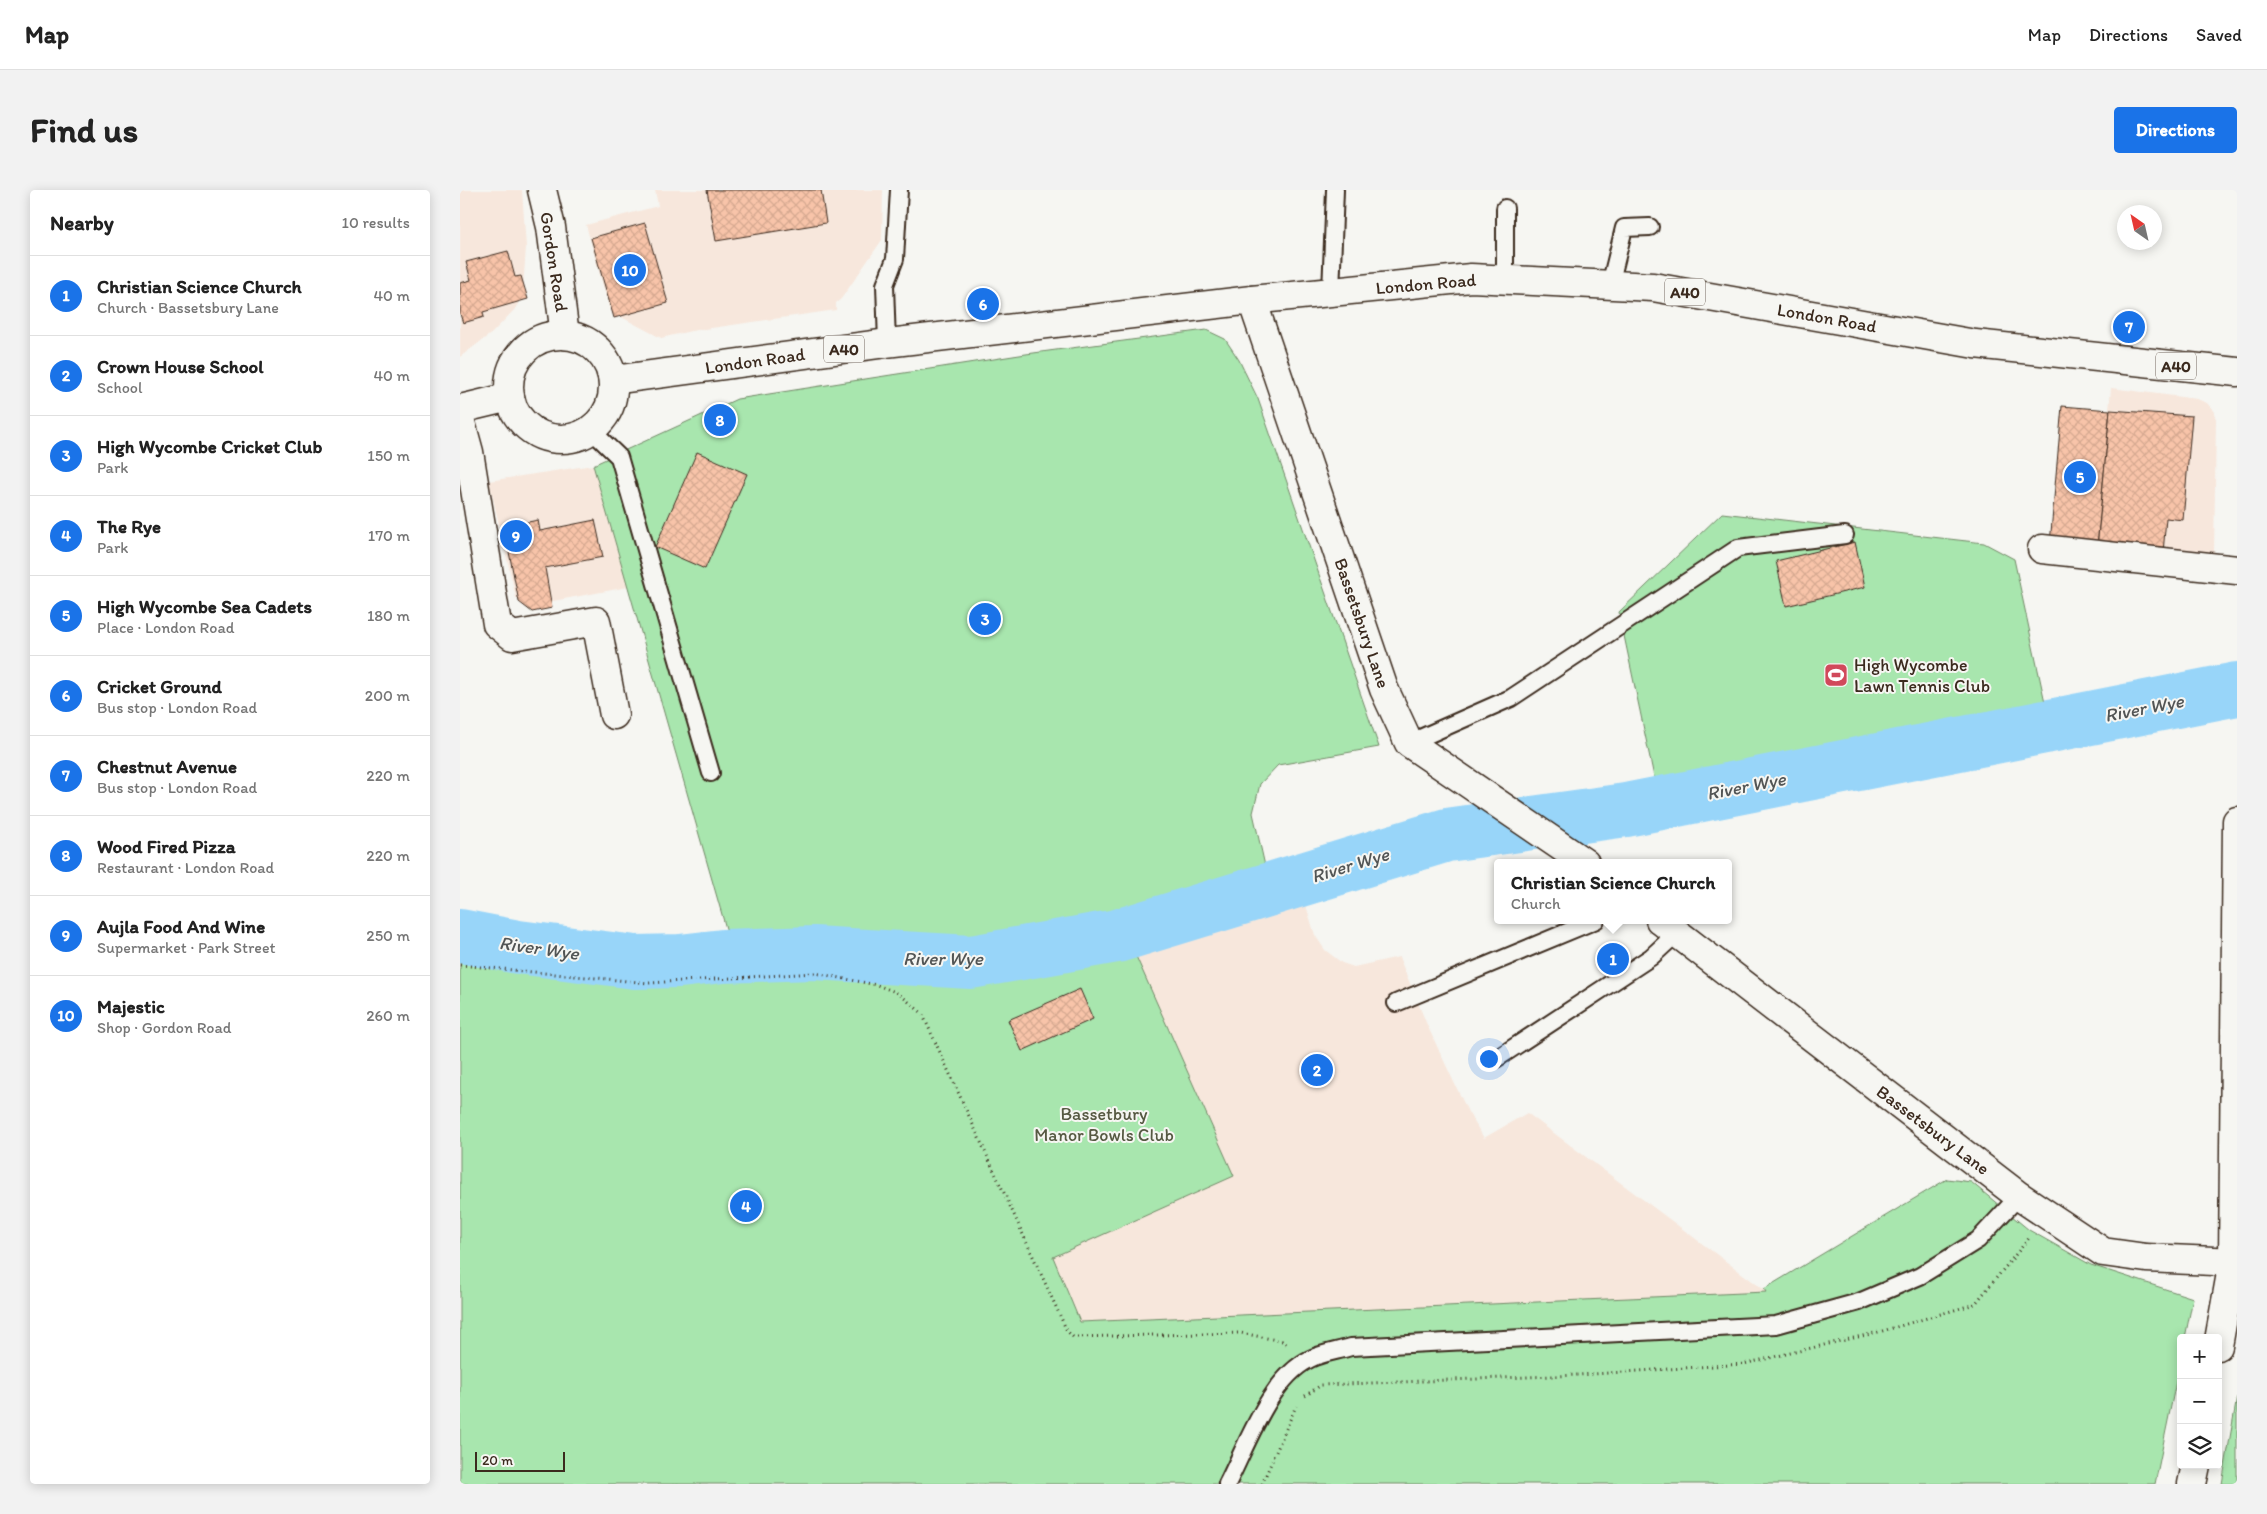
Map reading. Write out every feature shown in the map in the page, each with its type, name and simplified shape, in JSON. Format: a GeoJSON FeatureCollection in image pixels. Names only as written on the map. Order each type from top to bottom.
{"type":"FeatureCollection","features":[{"type":"Feature","properties":{"kind":"street","name":"Gordon Road"},"geometry":{"type":"LineString","coordinates":[[545,191],[566,335]]}},
{"type":"Feature","properties":{"kind":"street","name":"London Road"},"geometry":{"type":"LineString","coordinates":[[613,380],[887,343],[1252,300],[1471,278],[1653,287],[1975,344],[2237,372]]}},
{"type":"Feature","properties":{"kind":"street","name":"Bassetsbury Lane"},"geometry":{"type":"LineString","coordinates":[[1252,300],[1384,688],[1409,742]]}},
{"type":"Feature","properties":{"kind":"street"},"geometry":{"type":"LineString","coordinates":[[566,335],[583,340],[598,350],[608,364],[613,380],[612,398],[609,408],[591,430],[575,437],[560,439],[542,436],[528,428],[517,414],[510,397],[510,380],[516,363],[526,348],[551,336],[566,335]]}},
{"type":"Feature","properties":{"kind":"street"},"geometry":{"type":"LineString","coordinates":[[460,409],[510,397]]}},
{"type":"Feature","properties":{"kind":"street"},"geometry":{"type":"LineString","coordinates":[[460,418],[469,452],[497,624],[512,636],[596,621],[614,715]]}},
{"type":"Feature","properties":{"kind":"street"},"geometry":{"type":"LineString","coordinates":[[2042,549],[2237,570]]}},
{"type":"Feature","properties":{"kind":"street"},"geometry":{"type":"LineString","coordinates":[[1409,742],[1579,859]]}},
{"type":"Feature","properties":{"kind":"street"},"geometry":{"type":"LineString","coordinates":[[2220,1334],[2235,1262],[2237,821]]}},
{"type":"Feature","properties":{"kind":"street","name":"Bassetsbury Lane"},"geometry":{"type":"LineString","coordinates":[[1669,927],[2019,1196],[2103,1252],[2146,1258],[2235,1262]]}},
{"type":"Feature","properties":{"kind":"street"},"geometry":{"type":"LineString","coordinates":[[2192,1484],[2195,1469]]}},
{"type":"Feature","properties":{"kind":"lane"},"geometry":{"type":"LineString","coordinates":[[887,343],[885,285],[895,259],[899,190]]}},
{"type":"Feature","properties":{"kind":"lane"},"geometry":{"type":"LineString","coordinates":[[1331,292],[1335,190]]}},
{"type":"Feature","properties":{"kind":"lane"},"geometry":{"type":"LineString","coordinates":[[1505,208],[1505,280]]}},
{"type":"Feature","properties":{"kind":"lane"},"geometry":{"type":"LineString","coordinates":[[1610,285],[1624,228],[1650,227]]}},
{"type":"Feature","properties":{"kind":"lane"},"geometry":{"type":"LineString","coordinates":[[591,430],[619,457],[711,773]]}},
{"type":"Feature","properties":{"kind":"lane"},"geometry":{"type":"LineString","coordinates":[[1409,742],[1511,698],[1738,548],[1846,535]]}},
{"type":"Feature","properties":{"kind":"lane"},"geometry":{"type":"LineString","coordinates":[[1396,1003],[1586,924]]}},
{"type":"Feature","properties":{"kind":"lane"},"geometry":{"type":"LineString","coordinates":[[1496,1059],[1651,958],[1669,927]]}},
{"type":"Feature","properties":{"kind":"lane"},"geometry":{"type":"LineString","coordinates":[[1227,1484],[1263,1413],[1283,1379],[1310,1359],[1351,1348],[1776,1325],[1859,1302],[1920,1276],[1978,1240],[2019,1196]]}},
{"type":"Feature","properties":{"kind":"path"},"geometry":{"type":"LineString","coordinates":[[460,965],[649,983],[815,973],[877,985],[898,993],[922,1013],[1067,1331],[1073,1337],[1240,1333],[1282,1341],[1310,1359]]}},
{"type":"Feature","properties":{"kind":"path"},"geometry":{"type":"LineString","coordinates":[[1262,1484],[1299,1399],[1320,1385],[1341,1384]]}},
{"type":"Feature","properties":{"kind":"shaded area"},"geometry":{"type":"Polygon","coordinates":[[[460,190],[522,190],[526,247],[523,290],[517,307],[492,333],[460,357],[460,190]]]}},
{"type":"Feature","properties":{"kind":"shaded area"},"geometry":{"type":"Polygon","coordinates":[[[655,190],[883,190],[882,240],[841,299],[836,303],[836,310],[691,331],[661,338],[610,311],[586,225],[658,206],[655,190]]]}},
{"type":"Feature","properties":{"kind":"shaded area"},"geometry":{"type":"Polygon","coordinates":[[[2111,388],[2197,399],[2207,403],[2213,410],[2216,419],[2214,555],[2097,548],[2111,388]]]}},
{"type":"Feature","properties":{"kind":"shaded area"},"geometry":{"type":"Polygon","coordinates":[[[593,465],[628,587],[532,605],[516,598],[489,481],[593,465]]]}},
{"type":"Feature","properties":{"kind":"shaded area"},"geometry":{"type":"Polygon","coordinates":[[[1294,899],[1305,902],[1315,935],[1325,950],[1342,963],[1354,967],[1399,957],[1428,1027],[1468,1112],[1484,1138],[1527,1113],[1767,1292],[1080,1322],[1053,1257],[1234,1176],[1131,945],[1162,938],[1266,902],[1294,899]]]}},
{"type":"Feature","properties":{"kind":"green space"},"geometry":{"type":"Polygon","coordinates":[[[1206,330],[1225,339],[1239,360],[1258,399],[1379,747],[1278,765],[1260,784],[1253,813],[1265,866],[1157,901],[1112,919],[1042,937],[976,944],[933,943],[876,934],[874,939],[729,939],[593,465],[737,399],[1026,354],[1206,330]]]}},
{"type":"Feature","properties":{"kind":"green space","name":"High Wycombe Lawn Tennis Club"},"geometry":{"type":"Polygon","coordinates":[[[1722,513],[1984,543],[2014,559],[2046,707],[1657,791],[1619,612],[1722,513]]]}},
{"type":"Feature","properties":{"kind":"green space","name":"Bassetbury Manor Bowls Club"},"geometry":{"type":"Polygon","coordinates":[[[1131,945],[1234,1176],[1053,1257],[1080,1322],[1766,1292],[1764,1289],[1947,1179],[1971,1182],[2029,1230],[2091,1265],[2193,1298],[2186,1334],[2177,1334],[2177,1377],[2155,1484],[460,1484],[460,950],[537,958],[595,968],[664,974],[790,966],[878,975],[925,976],[1019,973],[1131,945]]]}},
{"type":"Feature","properties":{"kind":"green space"},"geometry":{"type":"Polygon","coordinates":[[[2237,1397],[2237,1484],[2222,1484],[2237,1397]]]}},
{"type":"Feature","properties":{"kind":"building"},"geometry":{"type":"Polygon","coordinates":[[[707,190],[821,190],[826,223],[716,241],[707,190]]]}},
{"type":"Feature","properties":{"kind":"building"},"geometry":{"type":"Polygon","coordinates":[[[645,223],[668,303],[614,318],[591,238],[645,223]]]}},
{"type":"Feature","properties":{"kind":"building"},"geometry":{"type":"Polygon","coordinates":[[[508,251],[515,277],[521,276],[528,299],[483,312],[484,317],[463,323],[460,314],[460,283],[471,280],[466,262],[508,251]]]}},
{"type":"Feature","properties":{"kind":"building"},"geometry":{"type":"Polygon","coordinates":[[[2062,406],[2110,410],[2097,548],[2050,544],[2062,406]]]}},
{"type":"Feature","properties":{"kind":"building"},"geometry":{"type":"Polygon","coordinates":[[[2110,410],[2192,416],[2183,520],[2166,518],[2163,553],[2097,548],[2110,410]]]}},
{"type":"Feature","properties":{"kind":"building"},"geometry":{"type":"Polygon","coordinates":[[[697,452],[747,474],[705,569],[655,547],[697,452]]]}},
{"type":"Feature","properties":{"kind":"building"},"geometry":{"type":"Polygon","coordinates":[[[538,520],[540,531],[595,520],[603,557],[545,568],[552,608],[532,612],[519,602],[504,527],[538,520]]]}},
{"type":"Feature","properties":{"kind":"building"},"geometry":{"type":"Polygon","coordinates":[[[1855,542],[1865,587],[1786,606],[1776,561],[1855,542]]]}},
{"type":"Feature","properties":{"kind":"building"},"geometry":{"type":"Polygon","coordinates":[[[1080,989],[1093,1019],[1022,1051],[1008,1020],[1080,989]]]}},
{"type":"Feature","properties":{"kind":"waterway","name":"River Wye"},"geometry":{"type":"LineString","coordinates":[[460,936],[518,947],[635,962],[680,961],[723,956],[814,953],[971,962],[1117,936],[1447,835],[1626,810],[2237,689]]}},
{"type":"Feature","properties":{"kind":"place","name":"Majestic"},"geometry":{"type":"Point","coordinates":[630,270]}},
{"type":"Feature","properties":{"kind":"place","name":"Cricket Ground"},"geometry":{"type":"Point","coordinates":[983,304]}},
{"type":"Feature","properties":{"kind":"place","name":"Chestnut Avenue"},"geometry":{"type":"Point","coordinates":[2129,327]}},
{"type":"Feature","properties":{"kind":"place","name":"Wood Fired Pizza"},"geometry":{"type":"Point","coordinates":[720,420]}},
{"type":"Feature","properties":{"kind":"place","name":"High Wycombe Sea Cadets"},"geometry":{"type":"Point","coordinates":[2080,477]}},
{"type":"Feature","properties":{"kind":"place","name":"Aujla Food And Wine"},"geometry":{"type":"Point","coordinates":[516,536]}},
{"type":"Feature","properties":{"kind":"place","name":"High Wycombe Cricket Club"},"geometry":{"type":"Point","coordinates":[985,619]}},
{"type":"Feature","properties":{"kind":"place","name":"High Wycombe Lawn Tennis Club"},"geometry":{"type":"Point","coordinates":[1836,675]}},
{"type":"Feature","properties":{"kind":"place","name":"Christian Science Church"},"geometry":{"type":"Point","coordinates":[1613,959]}},
{"type":"Feature","properties":{"kind":"place","name":"Crown House School"},"geometry":{"type":"Point","coordinates":[1317,1070]}},
{"type":"Feature","properties":{"kind":"place","name":"The Rye"},"geometry":{"type":"Point","coordinates":[746,1206]}}]}
